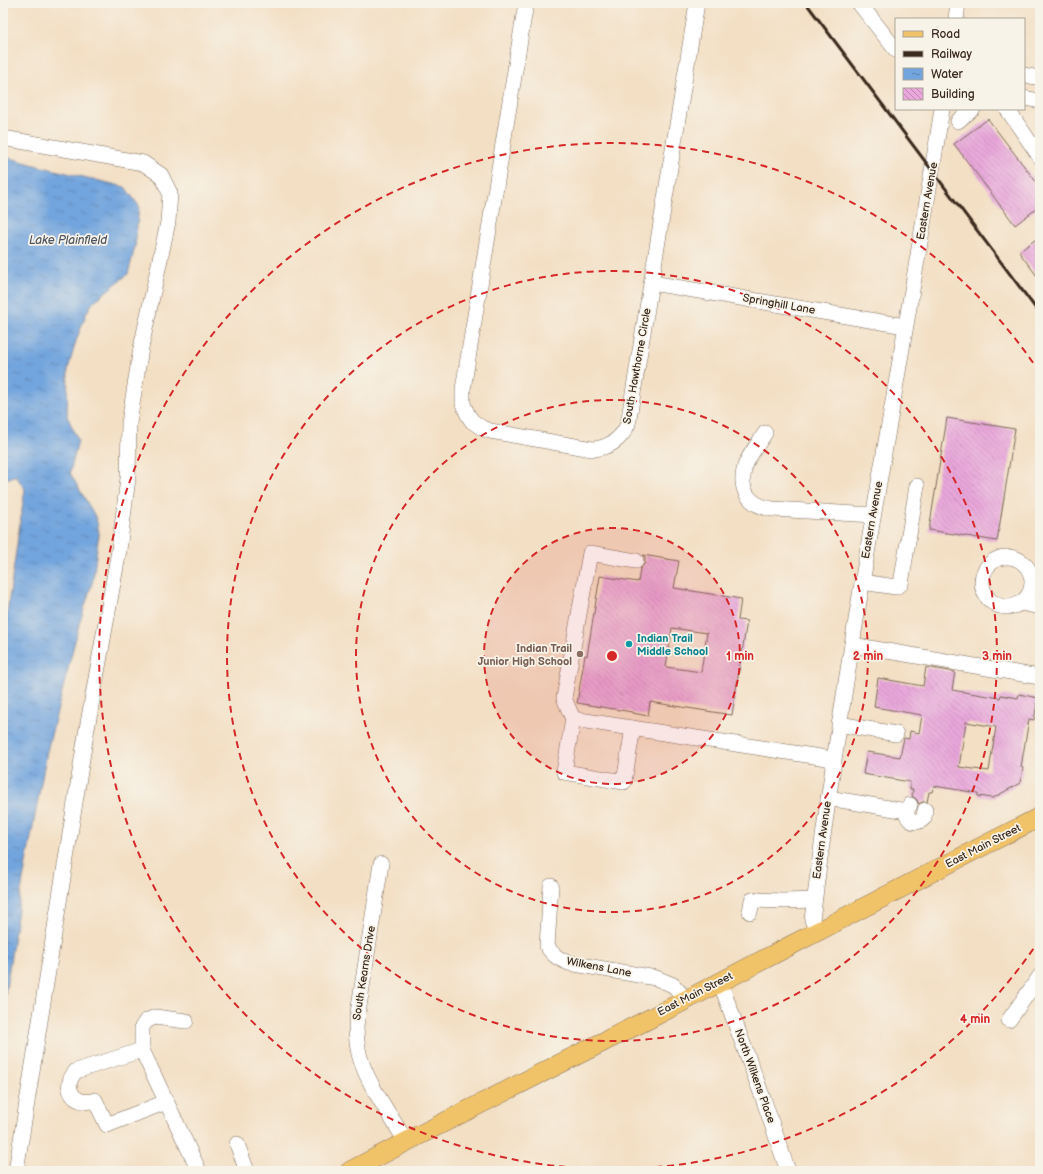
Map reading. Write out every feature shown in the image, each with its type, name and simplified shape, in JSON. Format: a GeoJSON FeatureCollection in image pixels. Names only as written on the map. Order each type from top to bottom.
{"type":"FeatureCollection","features":[{"type":"Feature","properties":{"kind":"main road","name":"East Main Street"},"geometry":{"type":"LineString","coordinates":[[350,1171],[1040,817]]}},
{"type":"Feature","properties":{"kind":"street","name":"South Hawthorne Circle"},"geometry":{"type":"LineString","coordinates":[[526,3],[463,389],[463,404],[472,421],[482,428],[490,431],[592,449],[606,447],[616,441],[628,424],[698,3]]}},
{"type":"Feature","properties":{"kind":"street"},"geometry":{"type":"LineString","coordinates":[[859,3],[895,49]]}},
{"type":"Feature","properties":{"kind":"street"},"geometry":{"type":"LineString","coordinates":[[956,18],[958,3]]}},
{"type":"Feature","properties":{"kind":"street"},"geometry":{"type":"LineString","coordinates":[[1025,75],[1040,78]]}},
{"type":"Feature","properties":{"kind":"street"},"geometry":{"type":"LineString","coordinates":[[1025,98],[1040,101]]}},
{"type":"Feature","properties":{"kind":"street","name":"Eastern Avenue"},"geometry":{"type":"LineString","coordinates":[[817,931],[812,920],[833,759],[942,110]]}},
{"type":"Feature","properties":{"kind":"street"},"geometry":{"type":"LineString","coordinates":[[958,121],[972,110]]}},
{"type":"Feature","properties":{"kind":"street"},"geometry":{"type":"LineString","coordinates":[[1008,110],[1040,157]]}},
{"type":"Feature","properties":{"kind":"street"},"geometry":{"type":"LineString","coordinates":[[3,138],[143,163],[161,175],[170,193],[168,222],[139,355],[129,423],[128,478],[118,550],[86,734],[16,1171]]}},
{"type":"Feature","properties":{"kind":"street","name":"Springhill Lane"},"geometry":{"type":"LineString","coordinates":[[652,283],[905,326]]}},
{"type":"Feature","properties":{"kind":"street"},"geometry":{"type":"LineString","coordinates":[[764,434],[745,465],[742,480],[744,491],[748,498],[755,504],[763,508],[773,509],[873,515]]}},
{"type":"Feature","properties":{"kind":"street"},"geometry":{"type":"LineString","coordinates":[[862,582],[896,587],[901,584],[917,486]]}},
{"type":"Feature","properties":{"kind":"street"},"geometry":{"type":"LineString","coordinates":[[633,728],[624,782],[564,772],[573,719],[564,698],[590,553],[636,561]]}},
{"type":"Feature","properties":{"kind":"street"},"geometry":{"type":"LineString","coordinates":[[1021,604],[1040,608]]}},
{"type":"Feature","properties":{"kind":"street"},"geometry":{"type":"LineString","coordinates":[[852,645],[1040,677]]}},
{"type":"Feature","properties":{"kind":"street"},"geometry":{"type":"LineString","coordinates":[[573,719],[833,759]]}},
{"type":"Feature","properties":{"kind":"street"},"geometry":{"type":"LineString","coordinates":[[839,724],[896,734]]}},
{"type":"Feature","properties":{"kind":"street"},"geometry":{"type":"LineString","coordinates":[[828,798],[908,808],[907,814],[911,821],[918,822],[924,818],[926,810]]}},
{"type":"Feature","properties":{"kind":"street","name":"South Kearns Drive"},"geometry":{"type":"LineString","coordinates":[[381,864],[356,1026],[357,1038],[359,1053],[364,1068],[406,1142]]}},
{"type":"Feature","properties":{"kind":"street","name":"Wilkens Lane"},"geometry":{"type":"LineString","coordinates":[[551,886],[546,940],[549,950],[558,959],[569,963],[656,978],[672,985],[686,999]]}},
{"type":"Feature","properties":{"kind":"street"},"geometry":{"type":"LineString","coordinates":[[750,912],[752,900],[814,900]]}},
{"type":"Feature","properties":{"kind":"street"},"geometry":{"type":"LineString","coordinates":[[1009,1020],[1040,976]]}},
{"type":"Feature","properties":{"kind":"street","name":"North Wilkens Place"},"geometry":{"type":"LineString","coordinates":[[720,982],[788,1171]]}},
{"type":"Feature","properties":{"kind":"street"},"geometry":{"type":"LineString","coordinates":[[186,1021],[155,1017],[146,1021],[142,1027],[142,1050],[199,1171]]}},
{"type":"Feature","properties":{"kind":"street"},"geometry":{"type":"LineString","coordinates":[[142,1050],[76,1071],[70,1081],[69,1086],[71,1092],[78,1100],[84,1102],[95,1100],[107,1125],[166,1102]]}},
{"type":"Feature","properties":{"kind":"street"},"geometry":{"type":"LineString","coordinates":[[237,1144],[247,1171]]}},
{"type":"Feature","properties":{"kind":"water","name":"Lake Plainfield"},"geometry":{"type":"Polygon","coordinates":[[[3,157],[125,187],[139,206],[135,247],[128,274],[93,302],[86,314],[68,369],[67,416],[78,440],[70,473],[96,518],[99,532],[93,580],[79,625],[47,751],[20,896],[3,1009],[3,641],[25,489],[16,476],[5,480],[3,487],[3,157]]]}},
{"type":"Feature","properties":{"kind":"building"},"geometry":{"type":"Polygon","coordinates":[[[988,119],[1040,187],[1040,206],[1015,225],[954,144],[988,119]]]}},
{"type":"Feature","properties":{"kind":"building"},"geometry":{"type":"Polygon","coordinates":[[[1040,236],[1040,280],[1019,252],[1040,236]]]}},
{"type":"Feature","properties":{"kind":"building"},"geometry":{"type":"Polygon","coordinates":[[[947,418],[1015,429],[997,541],[929,530],[947,418]]]}},
{"type":"Feature","properties":{"kind":"building","name":"Indian Trail Middle School"},"geometry":{"type":"Polygon","coordinates":[[[643,555],[679,561],[674,588],[741,599],[738,620],[747,621],[732,715],[650,702],[648,716],[577,703],[585,655],[587,656],[600,576],[638,582],[640,569],[645,563],[645,558],[643,555]],[[672,628],[666,667],[701,672],[707,633],[672,628]]]}},
{"type":"Feature","properties":{"kind":"building"},"geometry":{"type":"Polygon","coordinates":[[[926,667],[955,672],[952,690],[1000,698],[1001,695],[1018,698],[1019,694],[1038,698],[1034,720],[1029,719],[1021,767],[1023,768],[1020,783],[993,798],[978,796],[978,793],[934,786],[932,792],[929,792],[927,802],[922,802],[919,804],[912,796],[913,789],[910,789],[910,782],[863,774],[867,752],[900,757],[904,738],[909,739],[910,731],[919,733],[922,715],[874,707],[878,678],[923,686],[926,667]],[[966,722],[959,767],[989,771],[996,727],[966,722]]]}},
{"type":"Feature","properties":{"kind":"railway"},"geometry":{"type":"LineString","coordinates":[[806,3],[1040,314]]}},
{"type":"Feature","properties":{"kind":"place","name":"Indian Trail Middle School"},"geometry":{"type":"Point","coordinates":[629,644]}},
{"type":"Feature","properties":{"kind":"place","name":"Indian Trail Junior High School"},"geometry":{"type":"Point","coordinates":[580,654]}}]}
